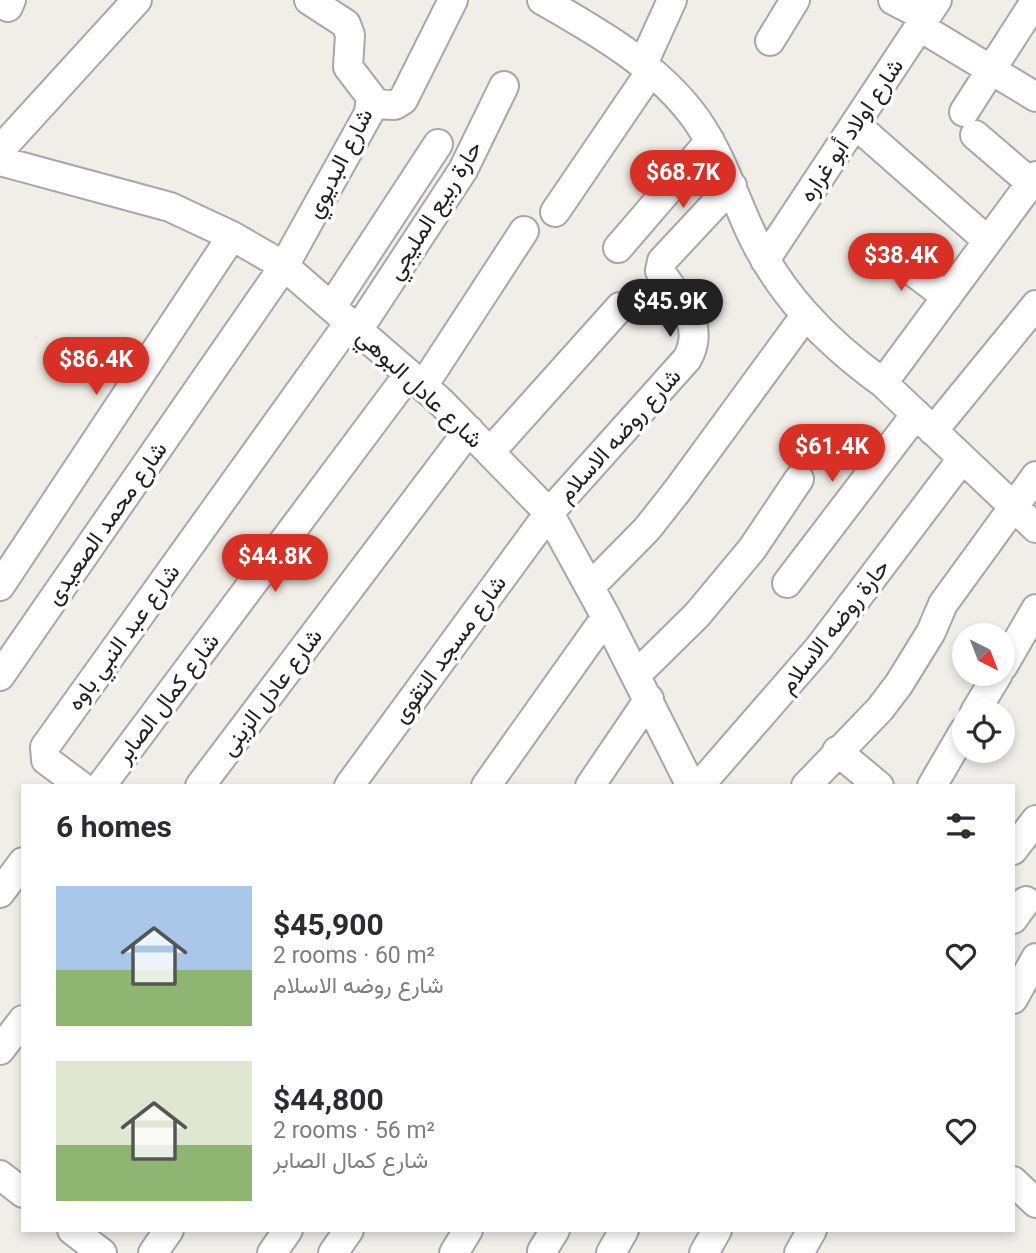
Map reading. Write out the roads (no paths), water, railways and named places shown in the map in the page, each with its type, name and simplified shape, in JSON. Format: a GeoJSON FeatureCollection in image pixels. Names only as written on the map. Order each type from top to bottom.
{"type":"FeatureCollection","features":[{"type":"Feature","properties":{"kind":"street"},"geometry":{"type":"LineString","coordinates":[[0,150],[137,0]]}},
{"type":"Feature","properties":{"kind":"street","name":"شارع البديوي"},"geometry":{"type":"LineString","coordinates":[[284,266],[372,104],[371,97],[348,67],[350,35],[346,24],[309,0]]}},
{"type":"Feature","properties":{"kind":"street"},"geometry":{"type":"LineString","coordinates":[[372,104],[395,104],[402,100],[453,0]]}},
{"type":"Feature","properties":{"kind":"street"},"geometry":{"type":"LineString","coordinates":[[542,0],[647,67],[680,99],[709,141],[765,260],[805,316],[855,363],[883,383],[1036,528]]}},
{"type":"Feature","properties":{"kind":"street"},"geometry":{"type":"LineString","coordinates":[[555,212],[647,67],[672,0]]}},
{"type":"Feature","properties":{"kind":"street"},"geometry":{"type":"LineString","coordinates":[[771,41],[795,0]]}},
{"type":"Feature","properties":{"kind":"street"},"geometry":{"type":"LineString","coordinates":[[893,0],[928,15],[991,70],[1036,97]]}},
{"type":"Feature","properties":{"kind":"street"},"geometry":{"type":"LineString","coordinates":[[883,383],[1034,180],[969,124],[991,70],[1036,0]]}},
{"type":"Feature","properties":{"kind":"street","name":"شارع اولاد أبو غراره"},"geometry":{"type":"LineString","coordinates":[[765,260],[928,15]]}},
{"type":"Feature","properties":{"kind":"street","name":"حارة ربيع المليجي"},"geometry":{"type":"LineString","coordinates":[[346,319],[463,170],[505,86]]}},
{"type":"Feature","properties":{"kind":"street"},"geometry":{"type":"LineString","coordinates":[[855,124],[988,241]]}},
{"type":"Feature","properties":{"kind":"street"},"geometry":{"type":"LineString","coordinates":[[618,248],[709,141]]}},
{"type":"Feature","properties":{"kind":"street"},"geometry":{"type":"LineString","coordinates":[[346,319],[438,144]]}},
{"type":"Feature","properties":{"kind":"street","name":"شارع عادل البوهي"},"geometry":{"type":"LineString","coordinates":[[0,161],[170,207],[232,236],[284,266],[416,380],[469,430],[549,513],[643,687],[690,784]]}},
{"type":"Feature","properties":{"kind":"street","name":"شارع روضه الاسلام"},"geometry":{"type":"LineString","coordinates":[[549,513],[693,349],[694,324],[660,271],[662,261],[732,187]]}},
{"type":"Feature","properties":{"kind":"street","name":"شارع كمال الصابر"},"geometry":{"type":"LineString","coordinates":[[103,784],[416,380],[524,231]]}},
{"type":"Feature","properties":{"kind":"street"},"geometry":{"type":"LineString","coordinates":[[0,586],[232,236]]}},
{"type":"Feature","properties":{"kind":"street"},"geometry":{"type":"LineString","coordinates":[[884,250],[947,297]]}},
{"type":"Feature","properties":{"kind":"street","name":"شارع محمد الصعيدى"},"geometry":{"type":"LineString","coordinates":[[0,676],[284,266]]}},
{"type":"Feature","properties":{"kind":"street"},"geometry":{"type":"LineString","coordinates":[[787,583],[924,423],[1036,305]]}},
{"type":"Feature","properties":{"kind":"street"},"geometry":{"type":"LineString","coordinates":[[490,452],[620,307]]}},
{"type":"Feature","properties":{"kind":"street"},"geometry":{"type":"LineString","coordinates":[[590,587],[647,529],[670,501],[805,316]]}},
{"type":"Feature","properties":{"kind":"street","name":"شارع عبد النبي باوه"},"geometry":{"type":"LineString","coordinates":[[79,784],[46,760],[45,747],[346,319]]}},
{"type":"Feature","properties":{"kind":"street","name":"شارع عادل الزينى"},"geometry":{"type":"LineString","coordinates":[[202,784],[469,430]]}},
{"type":"Feature","properties":{"kind":"street","name":"حارة روضه الاسلام"},"geometry":{"type":"LineString","coordinates":[[701,784],[819,648],[962,459]]}},
{"type":"Feature","properties":{"kind":"street"},"geometry":{"type":"LineString","coordinates":[[808,784],[873,716],[899,684],[931,632],[943,604],[1036,476]]}},
{"type":"Feature","properties":{"kind":"street"},"geometry":{"type":"LineString","coordinates":[[591,784],[643,687],[697,615],[752,550],[799,479]]}},
{"type":"Feature","properties":{"kind":"street","name":"شارع مسجد التقوى"},"geometry":{"type":"LineString","coordinates":[[350,784],[549,513]]}},
{"type":"Feature","properties":{"kind":"street"},"geometry":{"type":"LineString","coordinates":[[1015,645],[1036,609]]}},
{"type":"Feature","properties":{"kind":"street"},"geometry":{"type":"LineString","coordinates":[[487,784],[606,617]]}},
{"type":"Feature","properties":{"kind":"street"},"geometry":{"type":"LineString","coordinates":[[837,751],[877,784]]}},
{"type":"Feature","properties":{"kind":"street"},"geometry":{"type":"LineString","coordinates":[[933,784],[952,752]]}},
{"type":"Feature","properties":{"kind":"street"},"geometry":{"type":"LineString","coordinates":[[1015,847],[1036,820]]}},
{"type":"Feature","properties":{"kind":"street"},"geometry":{"type":"LineString","coordinates":[[0,893],[21,865]]}},
{"type":"Feature","properties":{"kind":"street"},"geometry":{"type":"LineString","coordinates":[[1015,995],[1036,958]]}},
{"type":"Feature","properties":{"kind":"street"},"geometry":{"type":"LineString","coordinates":[[0,1050],[21,1023]]}},
{"type":"Feature","properties":{"kind":"street"},"geometry":{"type":"LineString","coordinates":[[0,1175],[21,1191]]}},
{"type":"Feature","properties":{"kind":"street"},"geometry":{"type":"LineString","coordinates":[[1015,1183],[1036,1203]]}},
{"type":"Feature","properties":{"kind":"street"},"geometry":{"type":"LineString","coordinates":[[75,1232],[102,1253]]}},
{"type":"Feature","properties":{"kind":"street"},"geometry":{"type":"LineString","coordinates":[[153,1253],[168,1232]]}},
{"type":"Feature","properties":{"kind":"street"},"geometry":{"type":"LineString","coordinates":[[272,1253],[287,1232]]}},
{"type":"Feature","properties":{"kind":"street"},"geometry":{"type":"LineString","coordinates":[[334,1253],[347,1232]]}},
{"type":"Feature","properties":{"kind":"street"},"geometry":{"type":"LineString","coordinates":[[454,1253],[467,1232]]}},
{"type":"Feature","properties":{"kind":"street"},"geometry":{"type":"LineString","coordinates":[[611,1253],[623,1232]]}},
{"type":"Feature","properties":{"kind":"street"},"geometry":{"type":"LineString","coordinates":[[704,1253],[716,1232]]}},
{"type":"Feature","properties":{"kind":"street"},"geometry":{"type":"LineString","coordinates":[[799,1253],[812,1232]]}}]}
